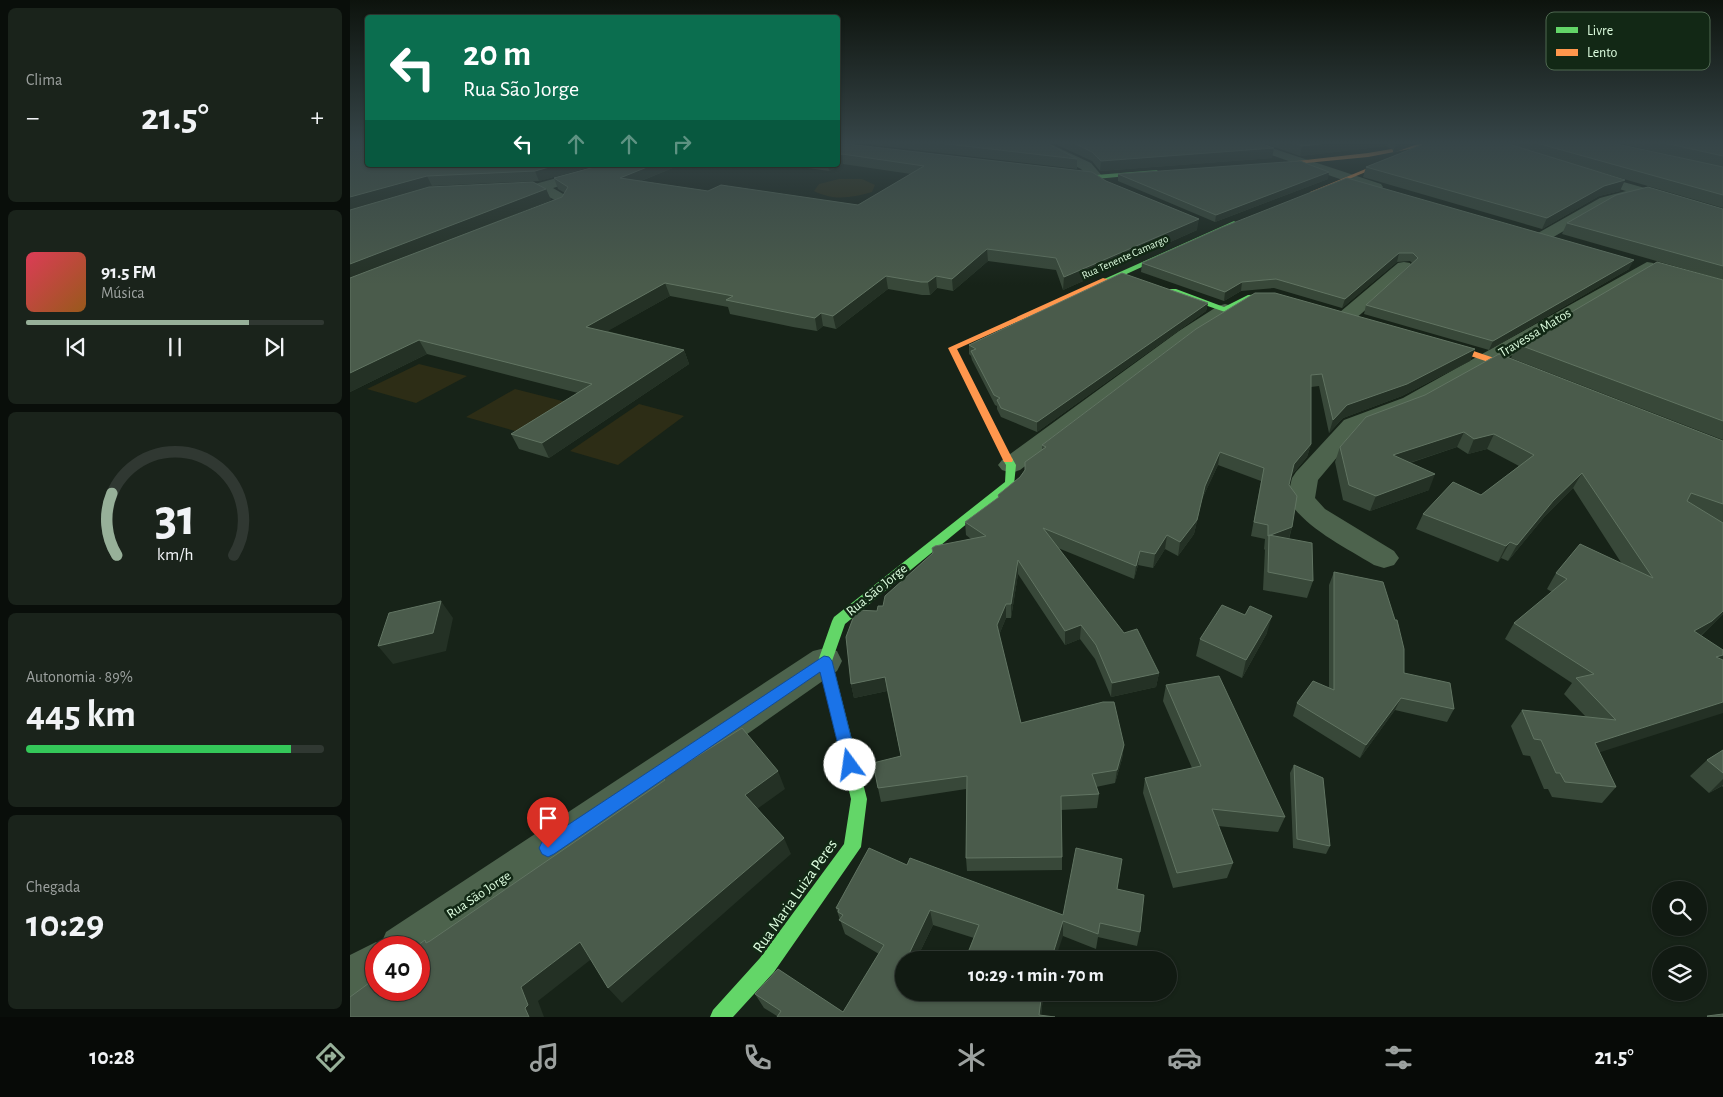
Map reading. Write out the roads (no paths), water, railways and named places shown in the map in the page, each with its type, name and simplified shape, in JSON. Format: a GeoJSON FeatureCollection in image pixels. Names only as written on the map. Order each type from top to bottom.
{"type":"FeatureCollection","features":[{"type":"Feature","properties":{"kind":"street"},"geometry":{"type":"LineString","coordinates":[[517,221],[561,203],[563,198],[541,189]]}},
{"type":"Feature","properties":{"kind":"street"},"geometry":{"type":"LineString","coordinates":[[1303,196],[1320,189]]}},
{"type":"Feature","properties":{"kind":"street"},"geometry":{"type":"LineString","coordinates":[[1385,189],[1394,192]]}},
{"type":"Feature","properties":{"kind":"street"},"geometry":{"type":"LineString","coordinates":[[1633,189],[1723,215]]}},
{"type":"Feature","properties":{"kind":"street"},"geometry":{"type":"LineString","coordinates":[[1544,236],[1605,201],[1641,192]]}},
{"type":"Feature","properties":{"kind":"street","name":"Rua Tenente Camargo"},"geometry":{"type":"LineString","coordinates":[[1011,465],[952,348],[1215,230],[1242,220]]}},
{"type":"Feature","properties":{"kind":"street"},"geometry":{"type":"LineString","coordinates":[[1198,223],[1215,230]]}},
{"type":"Feature","properties":{"kind":"street"},"geometry":{"type":"LineString","coordinates":[[1525,230],[1563,242]]}},
{"type":"Feature","properties":{"kind":"street"},"geometry":{"type":"LineString","coordinates":[[1342,314],[1404,267]]}},
{"type":"Feature","properties":{"kind":"street","name":"Travessa Matos"},"geometry":{"type":"LineString","coordinates":[[1384,558],[1315,515],[1301,498],[1305,478],[1352,425],[1411,403],[1492,359],[1647,267]]}},
{"type":"Feature","properties":{"kind":"street"},"geometry":{"type":"LineString","coordinates":[[1120,272],[1137,279]]}},
{"type":"Feature","properties":{"kind":"street"},"geometry":{"type":"LineString","coordinates":[[1164,288],[1226,310]]}},
{"type":"Feature","properties":{"kind":"street"},"geometry":{"type":"LineString","coordinates":[[1011,465],[1186,335],[1226,310],[1248,297],[1260,295],[1283,298]]}},
{"type":"Feature","properties":{"kind":"street"},"geometry":{"type":"LineString","coordinates":[[1342,314],[1364,321]]}},
{"type":"Feature","properties":{"kind":"street"},"geometry":{"type":"LineString","coordinates":[[1426,339],[1492,359],[1536,376]]}},
{"type":"Feature","properties":{"kind":"street","name":"Rua São Jorge"},"geometry":{"type":"LineString","coordinates":[[420,936],[824,661],[838,621],[1010,483],[1011,465]]}},
{"type":"Feature","properties":{"kind":"street","name":"Rua Maria Luiza Peres"},"geometry":{"type":"LineString","coordinates":[[720,1017],[767,965],[852,847],[859,799],[824,661]]}},
{"type":"Feature","properties":{"kind":"street"},"geometry":{"type":"LineString","coordinates":[[350,983],[365,973]]}}]}
